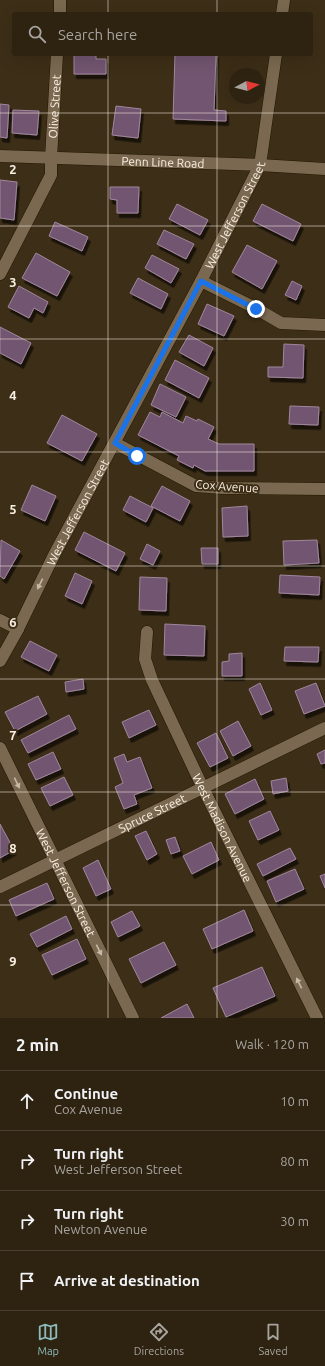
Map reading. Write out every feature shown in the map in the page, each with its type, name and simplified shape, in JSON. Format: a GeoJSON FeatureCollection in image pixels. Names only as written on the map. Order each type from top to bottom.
{"type":"FeatureCollection","features":[{"type":"Feature","properties":{"kind":"street"},"geometry":{"type":"LineString","coordinates":[[60,0],[60,12]]}},
{"type":"Feature","properties":{"kind":"street"},"geometry":{"type":"LineString","coordinates":[[282,12],[284,0]]}},
{"type":"Feature","properties":{"kind":"street","name":"Olive Street"},"geometry":{"type":"LineString","coordinates":[[0,274],[51,175],[57,56]]}},
{"type":"Feature","properties":{"kind":"street","name":"West Jefferson Street"},"geometry":{"type":"LineString","coordinates":[[0,661],[18,629],[54,555],[201,281],[260,165],[276,56]]}},
{"type":"Feature","properties":{"kind":"street","name":"Penn Line Road"},"geometry":{"type":"LineString","coordinates":[[0,156],[260,165],[325,169]]}},
{"type":"Feature","properties":{"kind":"street"},"geometry":{"type":"LineString","coordinates":[[201,281],[281,323],[325,325]]}},
{"type":"Feature","properties":{"kind":"street","name":"Cox Avenue"},"geometry":{"type":"LineString","coordinates":[[115,443],[196,486],[223,488],[325,489]]}},
{"type":"Feature","properties":{"kind":"street"},"geometry":{"type":"LineString","coordinates":[[0,620],[18,629]]}},
{"type":"Feature","properties":{"kind":"street","name":"West Madison Avenue"},"geometry":{"type":"LineString","coordinates":[[147,632],[145,659],[152,680],[203,788],[317,1018]]}},
{"type":"Feature","properties":{"kind":"street","name":"Spruce Street"},"geometry":{"type":"LineString","coordinates":[[0,887],[325,728]]}},
{"type":"Feature","properties":{"kind":"street","name":"West Jefferson Street"},"geometry":{"type":"LineString","coordinates":[[0,748],[133,1018]]}},
{"type":"Feature","properties":{"kind":"building"},"geometry":{"type":"Polygon","coordinates":[[[74,56],[96,56],[96,59],[106,59],[106,74],[74,74],[74,56]]]}},
{"type":"Feature","properties":{"kind":"building"},"geometry":{"type":"Polygon","coordinates":[[[175,56],[216,56],[214,110],[226,111],[226,121],[173,119],[175,56]]]}},
{"type":"Feature","properties":{"kind":"building"},"geometry":{"type":"Polygon","coordinates":[[[0,104],[9,105],[7,138],[0,137],[0,104]]]}},
{"type":"Feature","properties":{"kind":"building"},"geometry":{"type":"Polygon","coordinates":[[[116,106],[141,109],[138,138],[112,135],[116,106]]]}},
{"type":"Feature","properties":{"kind":"building"},"geometry":{"type":"Polygon","coordinates":[[[13,110],[39,111],[37,135],[12,133],[13,110]]]}},
{"type":"Feature","properties":{"kind":"building"},"geometry":{"type":"Polygon","coordinates":[[[0,180],[17,182],[14,220],[0,218],[0,180]]]}},
{"type":"Feature","properties":{"kind":"building"},"geometry":{"type":"Polygon","coordinates":[[[110,187],[139,187],[138,213],[117,213],[117,200],[110,199],[110,187]]]}},
{"type":"Feature","properties":{"kind":"building"},"geometry":{"type":"Polygon","coordinates":[[[177,204],[208,220],[200,235],[169,219],[177,204]]]}},
{"type":"Feature","properties":{"kind":"building"},"geometry":{"type":"Polygon","coordinates":[[[262,204],[301,224],[293,241],[253,221],[262,204]]]}},
{"type":"Feature","properties":{"kind":"building"},"geometry":{"type":"Polygon","coordinates":[[[55,222],[88,237],[82,251],[49,236],[55,222]]]}},
{"type":"Feature","properties":{"kind":"building"},"geometry":{"type":"Polygon","coordinates":[[[164,230],[194,244],[186,259],[157,244],[164,230]]]}},
{"type":"Feature","properties":{"kind":"building"},"geometry":{"type":"Polygon","coordinates":[[[247,245],[277,261],[262,289],[232,272],[247,245]]]}},
{"type":"Feature","properties":{"kind":"building"},"geometry":{"type":"Polygon","coordinates":[[[36,253],[70,272],[57,296],[22,278],[36,253]]]}},
{"type":"Feature","properties":{"kind":"building"},"geometry":{"type":"Polygon","coordinates":[[[152,255],[179,269],[171,283],[145,268],[152,255]]]}},
{"type":"Feature","properties":{"kind":"building"},"geometry":{"type":"Polygon","coordinates":[[[138,278],[168,294],[161,309],[130,293],[138,278]]]}},
{"type":"Feature","properties":{"kind":"building"},"geometry":{"type":"Polygon","coordinates":[[[292,281],[302,286],[296,300],[285,295],[292,281]]]}},
{"type":"Feature","properties":{"kind":"building"},"geometry":{"type":"Polygon","coordinates":[[[19,286],[48,302],[43,313],[34,308],[29,318],[8,307],[19,286]]]}},
{"type":"Feature","properties":{"kind":"building"},"geometry":{"type":"Polygon","coordinates":[[[207,304],[234,316],[224,336],[198,324],[207,304]]]}},
{"type":"Feature","properties":{"kind":"building"},"geometry":{"type":"Polygon","coordinates":[[[0,327],[31,343],[21,364],[0,353],[0,327]]]}},
{"type":"Feature","properties":{"kind":"building"},"geometry":{"type":"Polygon","coordinates":[[[189,335],[213,348],[204,366],[179,352],[189,335]]]}},
{"type":"Feature","properties":{"kind":"building"},"geometry":{"type":"Polygon","coordinates":[[[284,344],[304,345],[303,378],[268,377],[268,367],[283,367],[284,344]]]}},
{"type":"Feature","properties":{"kind":"building"},"geometry":{"type":"Polygon","coordinates":[[[175,360],[209,378],[199,398],[165,380],[175,360]]]}},
{"type":"Feature","properties":{"kind":"building"},"geometry":{"type":"Polygon","coordinates":[[[160,384],[186,397],[176,417],[151,405],[160,384]]]}},
{"type":"Feature","properties":{"kind":"building"},"geometry":{"type":"Polygon","coordinates":[[[290,406],[319,407],[318,425],[289,424],[290,406]]]}},
{"type":"Feature","properties":{"kind":"building"},"geometry":{"type":"Polygon","coordinates":[[[150,412],[160,417],[162,412],[183,423],[186,416],[197,421],[198,419],[214,427],[208,439],[219,444],[254,444],[254,471],[205,471],[194,465],[193,468],[177,460],[179,456],[138,435],[150,412]]]}},
{"type":"Feature","properties":{"kind":"building"},"geometry":{"type":"Polygon","coordinates":[[[62,415],[97,434],[82,461],[47,443],[62,415]]]}},
{"type":"Feature","properties":{"kind":"building"},"geometry":{"type":"Polygon","coordinates":[[[32,485],[56,496],[45,521],[21,510],[32,485]]]}},
{"type":"Feature","properties":{"kind":"building"},"geometry":{"type":"Polygon","coordinates":[[[162,486],[190,501],[180,521],[151,506],[162,486]]]}},
{"type":"Feature","properties":{"kind":"building"},"geometry":{"type":"Polygon","coordinates":[[[130,496],[153,508],[146,522],[123,510],[130,496]]]}},
{"type":"Feature","properties":{"kind":"building"},"geometry":{"type":"Polygon","coordinates":[[[247,506],[248,536],[223,537],[222,508],[247,506]]]}},
{"type":"Feature","properties":{"kind":"building"},"geometry":{"type":"Polygon","coordinates":[[[84,532],[125,553],[116,571],[75,550],[84,532]]]}},
{"type":"Feature","properties":{"kind":"building"},"geometry":{"type":"Polygon","coordinates":[[[1,540],[20,551],[4,579],[0,576],[1,540]]]}},
{"type":"Feature","properties":{"kind":"building"},"geometry":{"type":"Polygon","coordinates":[[[317,540],[319,563],[284,565],[283,541],[317,540]]]}},
{"type":"Feature","properties":{"kind":"building"},"geometry":{"type":"Polygon","coordinates":[[[147,544],[160,551],[153,565],[140,559],[147,544]]]}},
{"type":"Feature","properties":{"kind":"building"},"geometry":{"type":"Polygon","coordinates":[[[201,548],[218,548],[218,564],[202,564],[201,548]]]}},
{"type":"Feature","properties":{"kind":"building"},"geometry":{"type":"Polygon","coordinates":[[[75,573],[92,581],[82,604],[65,596],[75,573]]]}},
{"type":"Feature","properties":{"kind":"building"},"geometry":{"type":"Polygon","coordinates":[[[280,575],[320,577],[319,595],[279,593],[280,575]]]}},
{"type":"Feature","properties":{"kind":"building"},"geometry":{"type":"Polygon","coordinates":[[[140,577],[167,578],[166,611],[139,610],[140,577]]]}},
{"type":"Feature","properties":{"kind":"building"},"geometry":{"type":"Polygon","coordinates":[[[165,624],[205,626],[204,656],[164,655],[165,624]]]}},
{"type":"Feature","properties":{"kind":"building"},"geometry":{"type":"Polygon","coordinates":[[[30,641],[57,655],[49,671],[21,657],[30,641]]]}},
{"type":"Feature","properties":{"kind":"building"},"geometry":{"type":"Polygon","coordinates":[[[285,647],[319,647],[318,662],[284,661],[285,647]]]}},
{"type":"Feature","properties":{"kind":"building"},"geometry":{"type":"Polygon","coordinates":[[[242,653],[242,676],[222,676],[222,662],[229,661],[229,654],[242,653]]]}},
{"type":"Feature","properties":{"kind":"building"},"geometry":{"type":"Polygon","coordinates":[[[83,679],[84,689],[66,692],[65,682],[83,679]]]}},
{"type":"Feature","properties":{"kind":"building"},"geometry":{"type":"Polygon","coordinates":[[[260,683],[272,710],[261,715],[249,689],[260,683]]]}},
{"type":"Feature","properties":{"kind":"building"},"geometry":{"type":"Polygon","coordinates":[[[316,683],[325,706],[304,714],[295,691],[316,683]]]}},
{"type":"Feature","properties":{"kind":"building"},"geometry":{"type":"Polygon","coordinates":[[[38,696],[47,714],[15,731],[5,712],[38,696]]]}},
{"type":"Feature","properties":{"kind":"building"},"geometry":{"type":"Polygon","coordinates":[[[149,710],[156,725],[129,738],[122,722],[149,710]]]}},
{"type":"Feature","properties":{"kind":"building"},"geometry":{"type":"Polygon","coordinates":[[[69,715],[76,729],[28,753],[21,740],[69,715]]]}},
{"type":"Feature","properties":{"kind":"building"},"geometry":{"type":"Polygon","coordinates":[[[238,721],[251,746],[233,756],[220,731],[238,721]]]}},
{"type":"Feature","properties":{"kind":"building"},"geometry":{"type":"Polygon","coordinates":[[[216,733],[228,758],[210,767],[197,743],[216,733]]]}},
{"type":"Feature","properties":{"kind":"building"},"geometry":{"type":"Polygon","coordinates":[[[325,750],[325,763],[321,764],[317,754],[325,750]]]}},
{"type":"Feature","properties":{"kind":"building"},"geometry":{"type":"Polygon","coordinates":[[[53,752],[61,769],[36,780],[28,764],[53,752]]]}},
{"type":"Feature","properties":{"kind":"building"},"geometry":{"type":"Polygon","coordinates":[[[124,754],[127,762],[140,757],[152,788],[134,795],[137,804],[124,809],[115,787],[123,783],[114,758],[124,754]]]}},
{"type":"Feature","properties":{"kind":"building"},"geometry":{"type":"Polygon","coordinates":[[[64,777],[73,795],[50,806],[41,788],[64,777]]]}},
{"type":"Feature","properties":{"kind":"building"},"geometry":{"type":"Polygon","coordinates":[[[286,778],[288,791],[273,794],[271,781],[286,778]]]}},
{"type":"Feature","properties":{"kind":"building"},"geometry":{"type":"Polygon","coordinates":[[[255,779],[264,799],[235,814],[225,794],[255,779]]]}},
{"type":"Feature","properties":{"kind":"building"},"geometry":{"type":"Polygon","coordinates":[[[270,811],[279,830],[258,840],[249,821],[270,811]]]}},
{"type":"Feature","properties":{"kind":"building"},"geometry":{"type":"Polygon","coordinates":[[[0,824],[14,850],[0,858],[0,824]]]}},
{"type":"Feature","properties":{"kind":"building"},"geometry":{"type":"Polygon","coordinates":[[[146,831],[157,854],[147,860],[135,836],[146,831]]]}},
{"type":"Feature","properties":{"kind":"building"},"geometry":{"type":"Polygon","coordinates":[[[175,837],[180,851],[171,854],[166,840],[175,837]]]}},
{"type":"Feature","properties":{"kind":"building"},"geometry":{"type":"Polygon","coordinates":[[[211,842],[219,860],[192,874],[183,856],[211,842]]]}},
{"type":"Feature","properties":{"kind":"building"},"geometry":{"type":"Polygon","coordinates":[[[290,848],[296,859],[263,876],[257,864],[290,848]]]}},
{"type":"Feature","properties":{"kind":"building"},"geometry":{"type":"Polygon","coordinates":[[[98,860],[111,889],[96,896],[83,868],[98,860]]]}},
{"type":"Feature","properties":{"kind":"building"},"geometry":{"type":"Polygon","coordinates":[[[295,869],[304,889],[276,902],[267,881],[295,869]]]}},
{"type":"Feature","properties":{"kind":"building"},"geometry":{"type":"Polygon","coordinates":[[[325,874],[325,888],[320,876],[325,874]]]}},
{"type":"Feature","properties":{"kind":"building"},"geometry":{"type":"Polygon","coordinates":[[[47,883],[54,899],[16,916],[9,900],[47,883]]]}},
{"type":"Feature","properties":{"kind":"building"},"geometry":{"type":"Polygon","coordinates":[[[244,910],[253,931],[212,949],[203,929],[244,910]]]}},
{"type":"Feature","properties":{"kind":"building"},"geometry":{"type":"Polygon","coordinates":[[[132,911],[140,926],[118,937],[111,922],[132,911]]]}},
{"type":"Feature","properties":{"kind":"building"},"geometry":{"type":"Polygon","coordinates":[[[66,916],[72,929],[37,947],[30,934],[66,916]]]}},
{"type":"Feature","properties":{"kind":"building"},"geometry":{"type":"Polygon","coordinates":[[[77,939],[86,959],[52,975],[42,955],[77,939]]]}},
{"type":"Feature","properties":{"kind":"building"},"geometry":{"type":"Polygon","coordinates":[[[164,942],[176,965],[141,983],[129,959],[164,942]]]}},
{"type":"Feature","properties":{"kind":"building"},"geometry":{"type":"Polygon","coordinates":[[[262,967],[275,996],[226,1017],[213,988],[262,967]]]}},
{"type":"Feature","properties":{"kind":"building"},"geometry":{"type":"Polygon","coordinates":[[[187,1004],[194,1018],[161,1018],[187,1004]]]}},
{"type":"Feature","properties":{"kind":"route"},"geometry":{"type":"LineString","coordinates":[[137,456],[115,443],[201,281],[256,309]]}}]}
